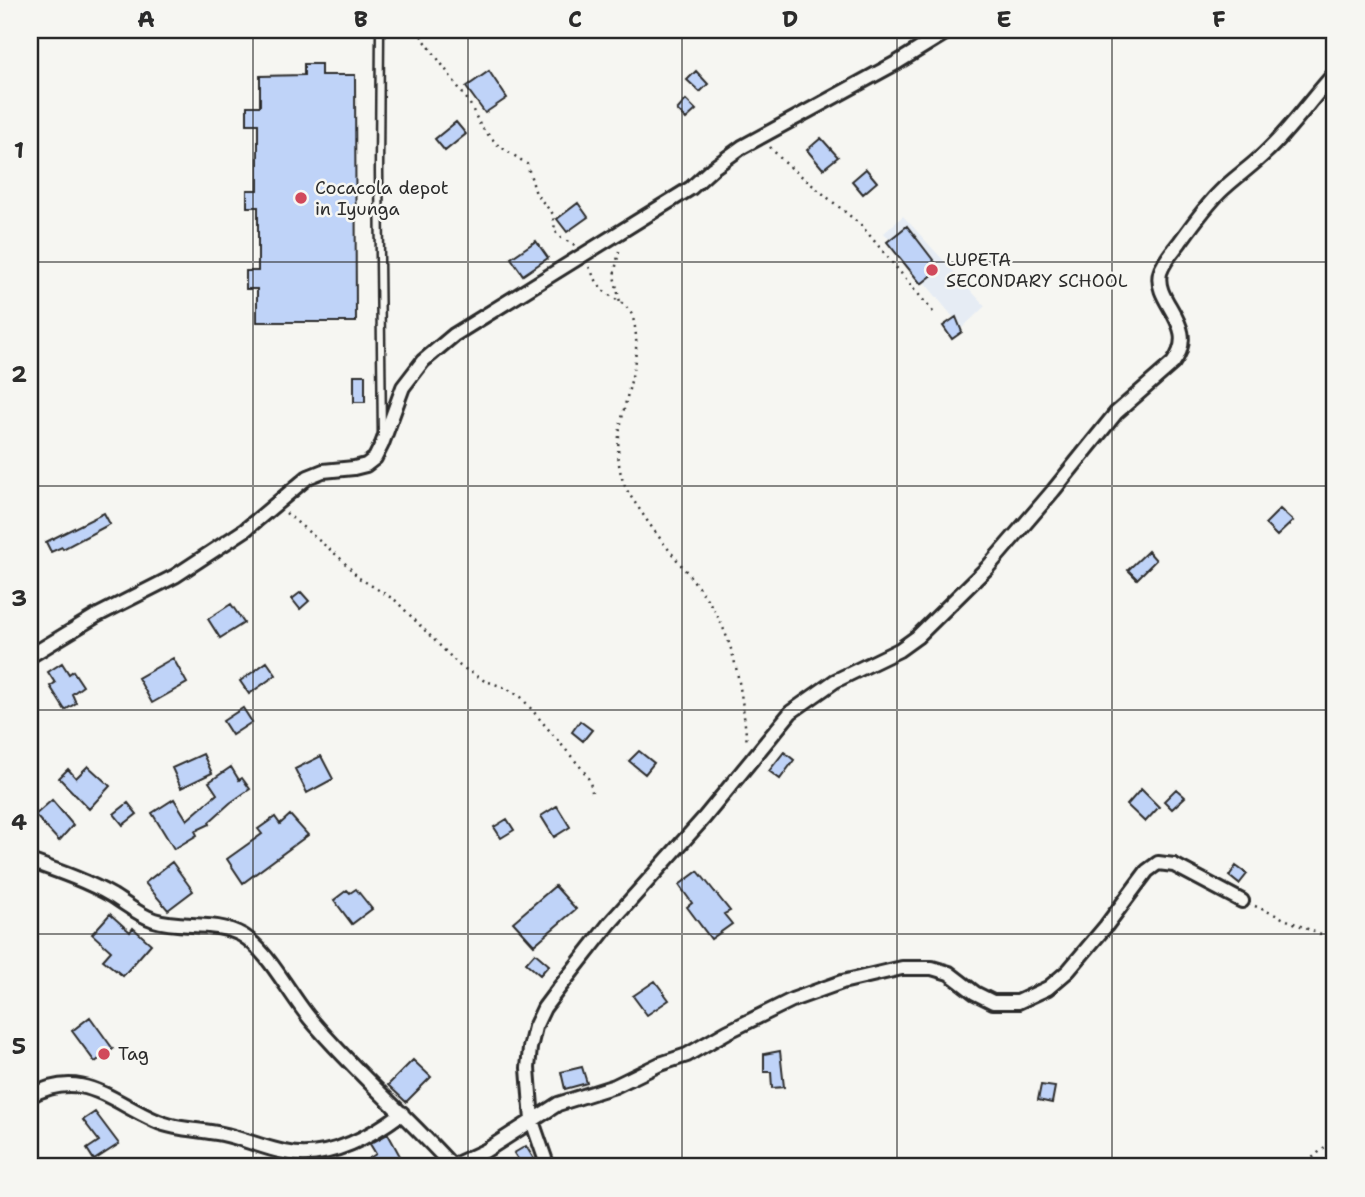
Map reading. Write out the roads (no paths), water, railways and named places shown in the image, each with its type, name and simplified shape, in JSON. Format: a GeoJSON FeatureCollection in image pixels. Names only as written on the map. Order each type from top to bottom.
{"type":"FeatureCollection","features":[{"type":"Feature","properties":{"kind":"street"},"geometry":{"type":"LineString","coordinates":[[30,656],[96,616],[175,576],[245,530],[315,473],[366,465],[375,458],[382,444],[402,387],[437,347],[691,188],[728,157],[763,135],[898,62],[950,30]]}},
{"type":"Feature","properties":{"kind":"street"},"geometry":{"type":"LineString","coordinates":[[548,1167],[532,1121],[529,1091],[530,1048],[535,1027],[544,1008],[610,923],[704,818],[778,726],[805,701],[835,681],[908,644],[948,609],[1038,509],[1116,413],[1173,363],[1178,356],[1181,334],[1179,323],[1160,284],[1160,274],[1165,263],[1222,189],[1265,153],[1335,73]]}},
{"type":"Feature","properties":{"kind":"street"},"geometry":{"type":"LineString","coordinates":[[30,861],[82,881],[151,919],[217,927],[241,935],[255,944],[312,1022],[453,1165],[484,1167]]}},
{"type":"Feature","properties":{"kind":"street"},"geometry":{"type":"LineString","coordinates":[[453,1165],[485,1151],[568,1100],[615,1086],[660,1063],[687,1055],[802,995],[882,971],[909,967],[932,968],[949,973],[975,993],[993,1002],[1017,1002],[1048,988],[1069,971],[1147,871],[1158,863],[1174,865],[1242,901]]}},
{"type":"Feature","properties":{"kind":"street"},"geometry":{"type":"LineString","coordinates":[[30,1096],[43,1089],[59,1086],[89,1088],[105,1093],[153,1120],[172,1126],[237,1137],[300,1161],[355,1142],[385,1126],[402,1113]]}},
{"type":"Feature","properties":{"kind":"lane"},"geometry":{"type":"LineString","coordinates":[[380,30],[382,444]]}},
{"type":"Feature","properties":{"kind":"place","name":"Cocacola depot in Iyunga"},"geometry":{"type":"Point","coordinates":[301,198]}},
{"type":"Feature","properties":{"kind":"place","name":"LUPETA SECONDARY SCHOOL"},"geometry":{"type":"Point","coordinates":[932,270]}},
{"type":"Feature","properties":{"kind":"place","name":"Tag"},"geometry":{"type":"Point","coordinates":[104,1054]}}]}
